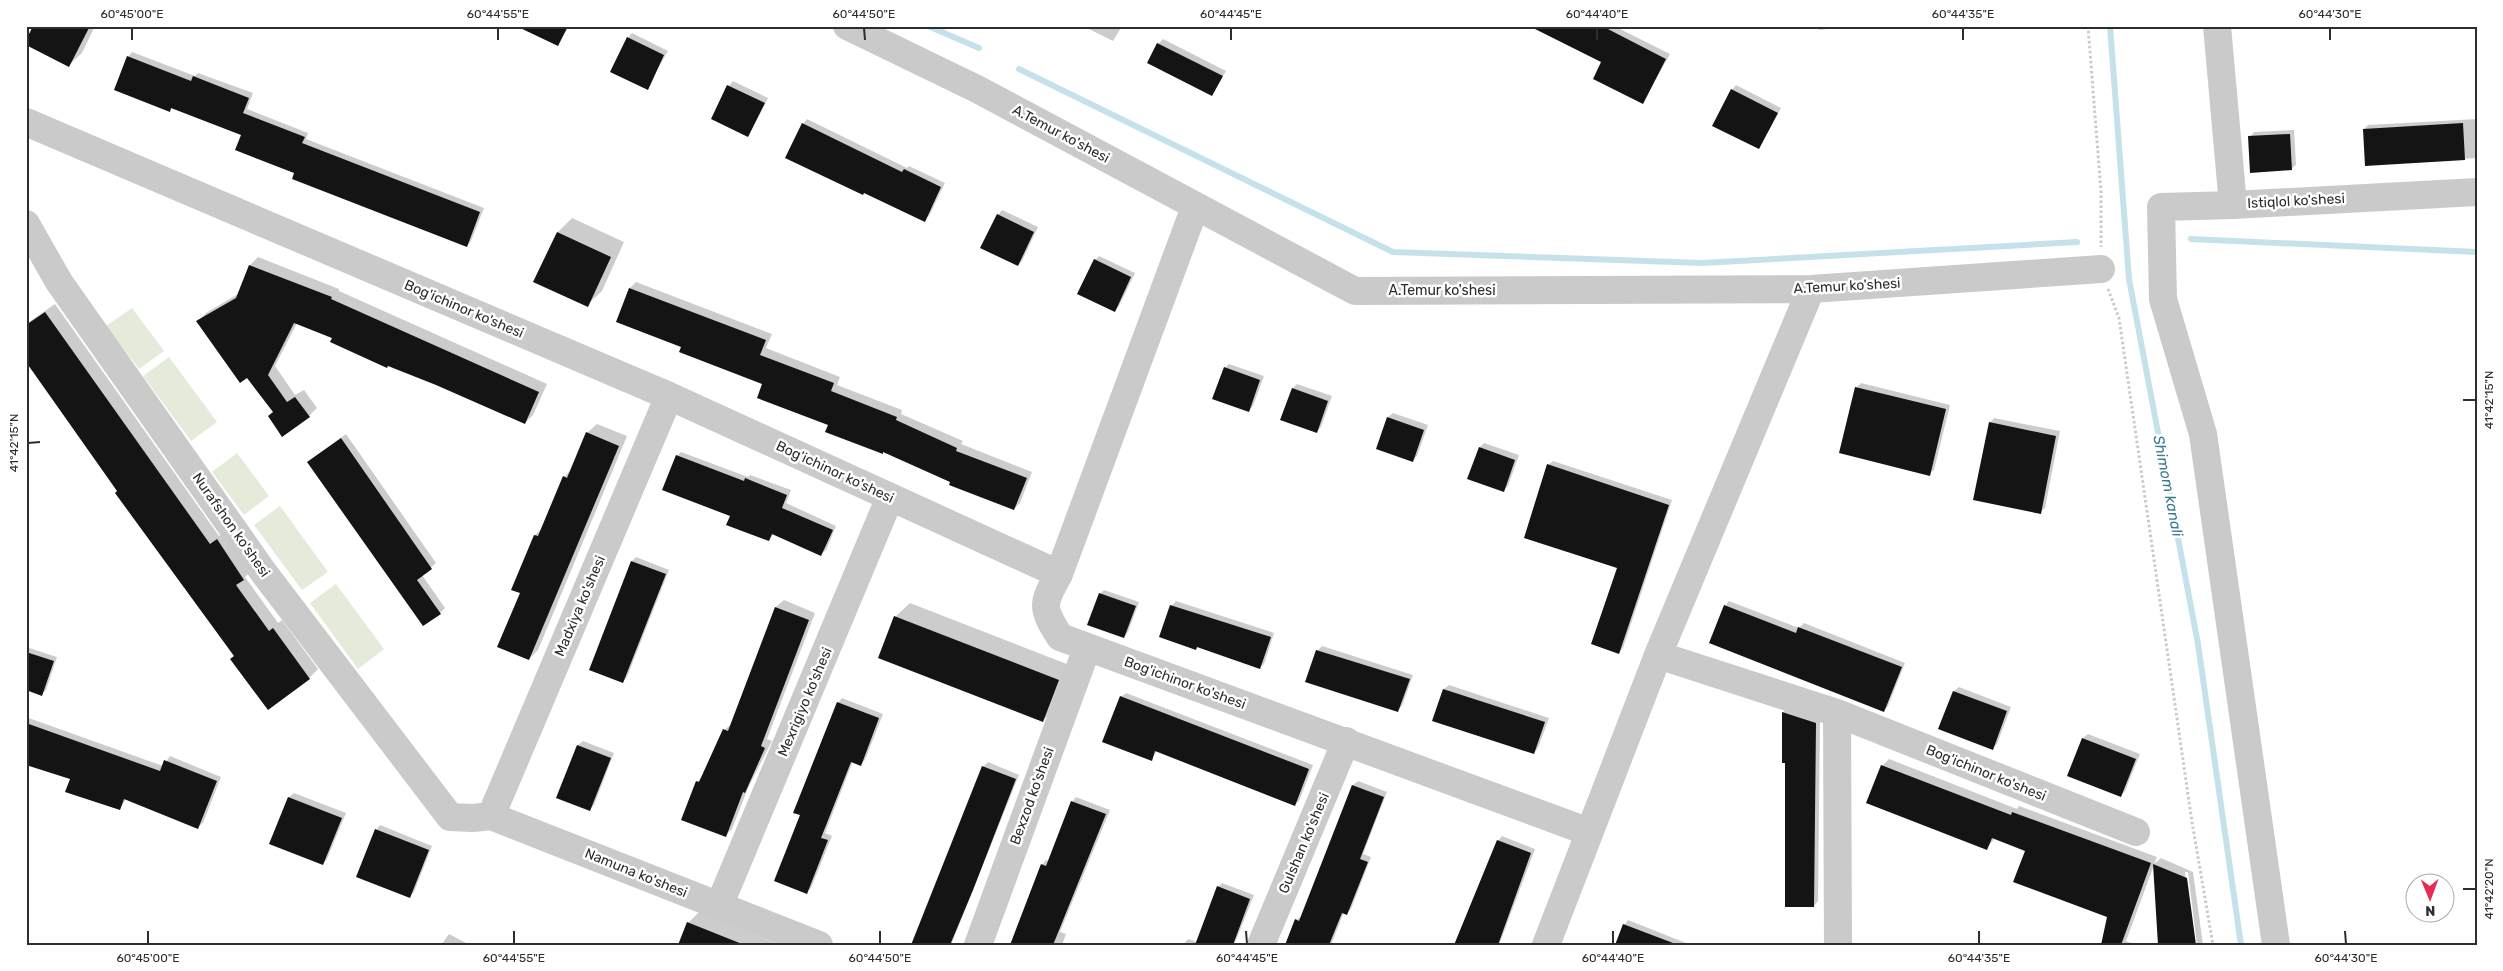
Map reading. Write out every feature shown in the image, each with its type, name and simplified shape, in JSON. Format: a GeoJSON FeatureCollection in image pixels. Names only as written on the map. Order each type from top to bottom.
{"type":"FeatureCollection","features":[{"type":"Feature","properties":{"kind":"street","name":"A.Temur ko'shesi"},"geometry":{"type":"LineString","coordinates":[[847,26],[977,89],[1355,291],[1811,289],[2100,269]]}},
{"type":"Feature","properties":{"kind":"street","name":"Istiqlol ko'shesi"},"geometry":{"type":"LineString","coordinates":[[2217,26],[2233,205],[2477,192]]}},
{"type":"Feature","properties":{"kind":"street","name":"Bog'ichinor ko'shesi"},"geometry":{"type":"LineString","coordinates":[[26,122],[669,396],[1059,574],[1045,598],[1047,617],[1060,637],[1589,832]]}},
{"type":"Feature","properties":{"kind":"street"},"geometry":{"type":"LineString","coordinates":[[2233,205],[2161,207],[2163,299],[2203,434],[2276,945]]}},
{"type":"Feature","properties":{"kind":"street"},"geometry":{"type":"LineString","coordinates":[[1059,574],[1195,207]]}},
{"type":"Feature","properties":{"kind":"street","name":"Nurafshon ko'shesi"},"geometry":{"type":"LineString","coordinates":[[26,224],[59,282],[264,573],[450,817]]}},
{"type":"Feature","properties":{"kind":"street"},"geometry":{"type":"LineString","coordinates":[[1546,945],[1658,655],[1811,289]]}},
{"type":"Feature","properties":{"kind":"street","name":"Madxiya ko'shesi"},"geometry":{"type":"LineString","coordinates":[[491,816],[669,396]]}},
{"type":"Feature","properties":{"kind":"street","name":"Mexrigiyo ko'shesi"},"geometry":{"type":"LineString","coordinates":[[719,906],[890,497]]}},
{"type":"Feature","properties":{"kind":"street","name":"Bexzod ko'shesi"},"geometry":{"type":"LineString","coordinates":[[978,945],[1087,648]]}},
{"type":"Feature","properties":{"kind":"street","name":"Bog'ichinor ko'shesi"},"geometry":{"type":"LineString","coordinates":[[1658,655],[1837,713],[2136,832]]}},
{"type":"Feature","properties":{"kind":"street"},"geometry":{"type":"LineString","coordinates":[[1837,713],[1838,945]]}},
{"type":"Feature","properties":{"kind":"street","name":"Gulshan ko'shesi"},"geometry":{"type":"LineString","coordinates":[[1261,945],[1346,741]]}},
{"type":"Feature","properties":{"kind":"street","name":"Namuna ko'shesi"},"geometry":{"type":"LineString","coordinates":[[450,817],[473,818],[491,816],[818,945]]}},
{"type":"Feature","properties":{"kind":"path"},"geometry":{"type":"LineString","coordinates":[[2088,26],[2100,192],[2100,269],[2119,318],[2192,822],[2213,945]]}},
{"type":"Feature","properties":{"kind":"green space"},"geometry":{"type":"Polygon","coordinates":[[[132,308],[164,351],[139,369],[106,326],[132,308]]]}},
{"type":"Feature","properties":{"kind":"green space"},"geometry":{"type":"Polygon","coordinates":[[[169,357],[217,422],[191,441],[143,376],[169,357]]]}},
{"type":"Feature","properties":{"kind":"green space"},"geometry":{"type":"Polygon","coordinates":[[[237,453],[269,496],[244,515],[212,472],[237,453]]]}},
{"type":"Feature","properties":{"kind":"green space"},"geometry":{"type":"Polygon","coordinates":[[[280,506],[328,572],[302,590],[254,525],[280,506]]]}},
{"type":"Feature","properties":{"kind":"green space"},"geometry":{"type":"Polygon","coordinates":[[[336,584],[384,649],[358,669],[310,603],[336,584]]]}},
{"type":"Feature","properties":{"kind":"building"},"geometry":{"type":"Polygon","coordinates":[[[33,26],[90,26],[69,67],[26,45],[26,40],[33,26]]]}},
{"type":"Feature","properties":{"kind":"building"},"geometry":{"type":"Polygon","coordinates":[[[516,26],[568,26],[558,46],[516,26]]]}},
{"type":"Feature","properties":{"kind":"building"},"geometry":{"type":"Polygon","coordinates":[[[1529,26],[1602,26],[1666,59],[1643,104],[1593,79],[1601,62],[1529,26]]]}},
{"type":"Feature","properties":{"kind":"building"},"geometry":{"type":"Polygon","coordinates":[[[627,37],[664,55],[648,90],[610,72],[627,37]]]}},
{"type":"Feature","properties":{"kind":"building"},"geometry":{"type":"Polygon","coordinates":[[[1157,43],[1223,76],[1212,96],[1147,63],[1157,43]]]}},
{"type":"Feature","properties":{"kind":"building"},"geometry":{"type":"Polygon","coordinates":[[[127,56],[191,81],[193,76],[249,98],[243,113],[305,137],[302,143],[480,212],[467,247],[292,179],[294,173],[235,150],[241,135],[171,108],[170,112],[114,90],[127,56]]]}},
{"type":"Feature","properties":{"kind":"building"},"geometry":{"type":"Polygon","coordinates":[[[727,85],[765,103],[748,137],[711,119],[727,85]]]}},
{"type":"Feature","properties":{"kind":"building"},"geometry":{"type":"Polygon","coordinates":[[[1731,89],[1778,113],[1759,149],[1712,126],[1731,89]]]}},
{"type":"Feature","properties":{"kind":"building"},"geometry":{"type":"Polygon","coordinates":[[[802,123],[902,172],[904,169],[941,187],[925,222],[785,158],[802,123]]]}},
{"type":"Feature","properties":{"kind":"building"},"geometry":{"type":"Polygon","coordinates":[[[2463,123],[2465,160],[2365,166],[2363,129],[2463,123]]]}},
{"type":"Feature","properties":{"kind":"building"},"geometry":{"type":"Polygon","coordinates":[[[2290,134],[2292,170],[2250,173],[2248,136],[2290,134]]]}},
{"type":"Feature","properties":{"kind":"building"},"geometry":{"type":"Polygon","coordinates":[[[997,214],[1034,232],[1018,266],[980,248],[997,214]]]}},
{"type":"Feature","properties":{"kind":"building"},"geometry":{"type":"Polygon","coordinates":[[[557,232],[611,257],[588,307],[533,282],[557,232]]]}},
{"type":"Feature","properties":{"kind":"building"},"geometry":{"type":"Polygon","coordinates":[[[1094,259],[1131,277],[1115,312],[1077,294],[1094,259]]]}},
{"type":"Feature","properties":{"kind":"building"},"geometry":{"type":"Polygon","coordinates":[[[249,265],[332,297],[331,299],[539,392],[525,424],[436,385],[388,366],[387,368],[330,342],[332,338],[294,323],[268,375],[287,402],[295,397],[310,417],[282,437],[268,416],[273,412],[247,378],[240,383],[196,321],[236,298],[249,265]]]}},
{"type":"Feature","properties":{"kind":"building"},"geometry":{"type":"Polygon","coordinates":[[[629,288],[766,340],[760,355],[834,383],[831,391],[897,417],[896,420],[957,448],[956,451],[1027,478],[1014,510],[949,485],[950,482],[883,452],[883,454],[825,432],[828,425],[757,398],[762,384],[679,352],[681,347],[616,322],[629,288]]]}},
{"type":"Feature","properties":{"kind":"building"},"geometry":{"type":"Polygon","coordinates":[[[45,312],[210,544],[217,539],[244,580],[236,585],[269,631],[273,628],[310,679],[268,710],[230,659],[234,656],[115,493],[117,491],[26,362],[26,325],[45,312]]]}},
{"type":"Feature","properties":{"kind":"building"},"geometry":{"type":"Polygon","coordinates":[[[1224,367],[1260,380],[1249,412],[1212,399],[1224,367]]]}},
{"type":"Feature","properties":{"kind":"building"},"geometry":{"type":"Polygon","coordinates":[[[1855,387],[1946,409],[1930,476],[1839,453],[1855,387]]]}},
{"type":"Feature","properties":{"kind":"building"},"geometry":{"type":"Polygon","coordinates":[[[1292,388],[1328,401],[1317,433],[1280,420],[1292,388]]]}},
{"type":"Feature","properties":{"kind":"building"},"geometry":{"type":"Polygon","coordinates":[[[1387,417],[1424,430],[1413,462],[1376,449],[1387,417]]]}},
{"type":"Feature","properties":{"kind":"building"},"geometry":{"type":"Polygon","coordinates":[[[1989,422],[2056,436],[2041,514],[1973,500],[1989,422]]]}},
{"type":"Feature","properties":{"kind":"building"},"geometry":{"type":"Polygon","coordinates":[[[586,432],[619,446],[529,660],[497,647],[520,593],[511,590],[534,535],[538,536],[563,476],[567,478],[586,432]]]}},
{"type":"Feature","properties":{"kind":"building"},"geometry":{"type":"Polygon","coordinates":[[[341,438],[432,569],[417,580],[441,614],[423,626],[307,462],[341,438]]]}},
{"type":"Feature","properties":{"kind":"building"},"geometry":{"type":"Polygon","coordinates":[[[1479,447],[1515,460],[1504,492],[1467,479],[1479,447]]]}},
{"type":"Feature","properties":{"kind":"building"},"geometry":{"type":"Polygon","coordinates":[[[676,455],[744,481],[745,478],[787,495],[782,508],[833,530],[821,556],[772,534],[769,541],[726,525],[730,516],[662,490],[676,455]]]}},
{"type":"Feature","properties":{"kind":"building"},"geometry":{"type":"Polygon","coordinates":[[[1547,464],[1669,505],[1619,654],[1591,644],[1617,568],[1524,538],[1547,464]]]}},
{"type":"Feature","properties":{"kind":"building"},"geometry":{"type":"Polygon","coordinates":[[[631,561],[666,574],[623,683],[589,670],[631,561]]]}},
{"type":"Feature","properties":{"kind":"building"},"geometry":{"type":"Polygon","coordinates":[[[1099,593],[1136,606],[1124,638],[1087,625],[1099,593]]]}},
{"type":"Feature","properties":{"kind":"building"},"geometry":{"type":"Polygon","coordinates":[[[1170,605],[1271,637],[1260,669],[1197,647],[1196,650],[1159,637],[1170,605]]]}},
{"type":"Feature","properties":{"kind":"building"},"geometry":{"type":"Polygon","coordinates":[[[1724,605],[1796,633],[1798,627],[1902,667],[1884,712],[1709,643],[1724,605]]]}},
{"type":"Feature","properties":{"kind":"building"},"geometry":{"type":"Polygon","coordinates":[[[775,607],[809,620],[761,746],[765,748],[745,793],[743,792],[726,837],[681,820],[696,781],[699,782],[723,729],[728,731],[775,607]]]}},
{"type":"Feature","properties":{"kind":"building"},"geometry":{"type":"Polygon","coordinates":[[[894,616],[1059,680],[1043,722],[878,658],[894,616]]]}},
{"type":"Feature","properties":{"kind":"building"},"geometry":{"type":"Polygon","coordinates":[[[1316,650],[1410,679],[1398,712],[1305,682],[1316,650]]]}},
{"type":"Feature","properties":{"kind":"building"},"geometry":{"type":"Polygon","coordinates":[[[26,652],[54,661],[42,696],[26,690],[26,652]]]}},
{"type":"Feature","properties":{"kind":"building"},"geometry":{"type":"Polygon","coordinates":[[[1443,689],[1545,722],[1534,754],[1432,721],[1443,689]]]}},
{"type":"Feature","properties":{"kind":"building"},"geometry":{"type":"Polygon","coordinates":[[[1953,691],[2007,711],[1993,750],[1938,729],[1953,691]]]}},
{"type":"Feature","properties":{"kind":"building"},"geometry":{"type":"Polygon","coordinates":[[[1120,696],[1309,769],[1295,806],[1155,751],[1152,761],[1102,742],[1120,696]]]}},
{"type":"Feature","properties":{"kind":"building"},"geometry":{"type":"Polygon","coordinates":[[[837,702],[879,718],[861,766],[851,762],[821,838],[828,840],[807,894],[774,881],[800,815],[793,813],[837,702]]]}},
{"type":"Feature","properties":{"kind":"building"},"geometry":{"type":"Polygon","coordinates":[[[1782,712],[1816,723],[1814,907],[1785,907],[1785,763],[1782,763],[1782,712]]]}},
{"type":"Feature","properties":{"kind":"building"},"geometry":{"type":"Polygon","coordinates":[[[26,723],[160,771],[164,760],[217,781],[198,829],[124,799],[120,810],[65,792],[70,779],[26,765],[26,723]]]}},
{"type":"Feature","properties":{"kind":"building"},"geometry":{"type":"Polygon","coordinates":[[[2082,738],[2136,759],[2121,797],[2067,776],[2082,738]]]}},
{"type":"Feature","properties":{"kind":"building"},"geometry":{"type":"Polygon","coordinates":[[[577,745],[611,758],[590,811],[556,798],[577,745]]]}},
{"type":"Feature","properties":{"kind":"building"},"geometry":{"type":"Polygon","coordinates":[[[1881,765],[2011,815],[2012,812],[2151,863],[2121,945],[2101,945],[2107,917],[2013,882],[2025,851],[1992,838],[1987,850],[1866,803],[1881,765]]]}},
{"type":"Feature","properties":{"kind":"building"},"geometry":{"type":"Polygon","coordinates":[[[982,766],[1016,779],[973,890],[950,945],[911,945],[982,766]]]}},
{"type":"Feature","properties":{"kind":"building"},"geometry":{"type":"Polygon","coordinates":[[[1352,785],[1384,797],[1360,859],[1368,862],[1347,915],[1342,913],[1329,945],[1285,945],[1295,919],[1299,921],[1352,785]]]}},
{"type":"Feature","properties":{"kind":"building"},"geometry":{"type":"Polygon","coordinates":[[[288,797],[342,818],[323,865],[269,844],[288,797]]]}},
{"type":"Feature","properties":{"kind":"building"},"geometry":{"type":"Polygon","coordinates":[[[1071,801],[1106,814],[1053,945],[1010,945],[1041,864],[1046,866],[1071,801]]]}},
{"type":"Feature","properties":{"kind":"building"},"geometry":{"type":"Polygon","coordinates":[[[375,829],[429,850],[410,898],[356,877],[375,829]]]}},
{"type":"Feature","properties":{"kind":"building"},"geometry":{"type":"Polygon","coordinates":[[[1497,840],[1531,853],[1498,945],[1454,945],[1497,840]]]}},
{"type":"Feature","properties":{"kind":"building"},"geometry":{"type":"Polygon","coordinates":[[[2153,864],[2187,878],[2196,945],[2158,945],[2153,864]]]}},
{"type":"Feature","properties":{"kind":"building"},"geometry":{"type":"Polygon","coordinates":[[[1217,886],[1250,899],[1233,945],[1195,945],[1217,886]]]}},
{"type":"Feature","properties":{"kind":"building"},"geometry":{"type":"Polygon","coordinates":[[[687,922],[742,944],[678,945],[687,922]]]}},
{"type":"Feature","properties":{"kind":"building"},"geometry":{"type":"Polygon","coordinates":[[[1623,924],[1673,943],[1673,945],[1615,945],[1623,924]]]}},
{"type":"Feature","properties":{"kind":"waterway"},"geometry":{"type":"LineString","coordinates":[[928,26],[979,48]]}},
{"type":"Feature","properties":{"kind":"waterway","name":"Shimom kanali"},"geometry":{"type":"LineString","coordinates":[[2110,26],[2129,279],[2198,644],[2241,945]]}},
{"type":"Feature","properties":{"kind":"waterway"},"geometry":{"type":"LineString","coordinates":[[1019,69],[1393,252],[1702,263],[2077,242]]}},
{"type":"Feature","properties":{"kind":"waterway"},"geometry":{"type":"LineString","coordinates":[[2191,239],[2477,252]]}}]}
